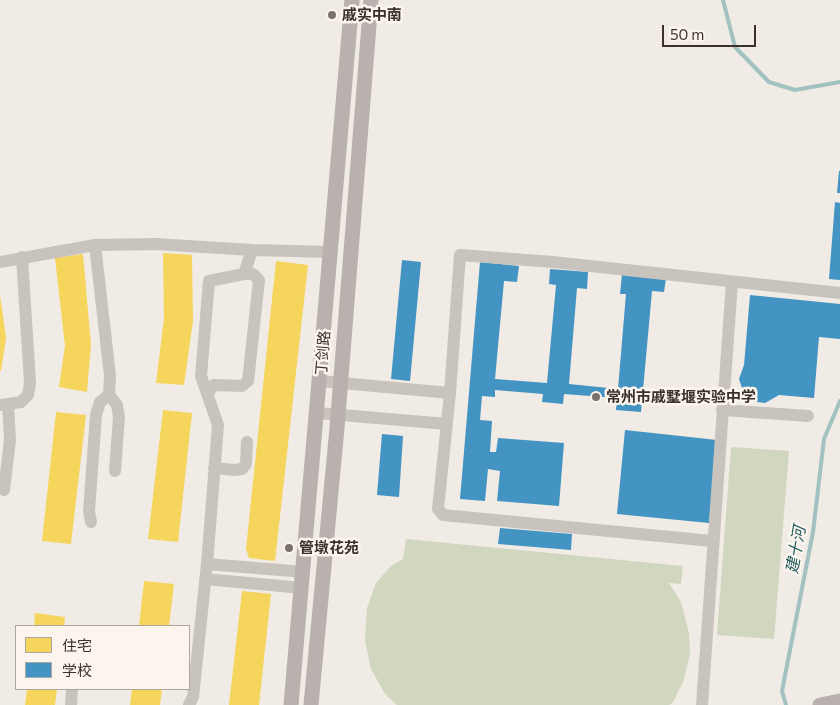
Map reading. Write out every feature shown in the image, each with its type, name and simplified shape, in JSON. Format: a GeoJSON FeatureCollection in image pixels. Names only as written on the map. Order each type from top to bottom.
{"type":"FeatureCollection","features":[{"type":"Feature","properties":{"kind":"main road","name":"丁剑路"},"geometry":{"type":"LineString","coordinates":[[291,705],[318,413],[352,0]]}},
{"type":"Feature","properties":{"kind":"main road","name":"丁剑路"},"geometry":{"type":"LineString","coordinates":[[311,705],[341,383],[371,0]]}},
{"type":"Feature","properties":{"kind":"main road"},"geometry":{"type":"LineString","coordinates":[[820,705],[840,700]]}},
{"type":"Feature","properties":{"kind":"lane"},"geometry":{"type":"LineString","coordinates":[[0,262],[95,245],[155,244],[252,250],[331,252]]}},
{"type":"Feature","properties":{"kind":"lane"},"geometry":{"type":"LineString","coordinates":[[95,245],[110,376],[109,395],[117,405],[119,417],[115,471]]}},
{"type":"Feature","properties":{"kind":"lane"},"geometry":{"type":"LineString","coordinates":[[244,274],[252,250]]}},
{"type":"Feature","properties":{"kind":"lane"},"geometry":{"type":"LineString","coordinates":[[712,541],[443,515],[438,509],[450,393],[460,255],[553,262],[840,293]]}},
{"type":"Feature","properties":{"kind":"lane"},"geometry":{"type":"LineString","coordinates":[[4,490],[10,440],[4,404],[21,402],[28,394],[30,383],[22,258]]}},
{"type":"Feature","properties":{"kind":"lane"},"geometry":{"type":"LineString","coordinates":[[189,705],[194,697],[208,564],[218,425],[207,394],[201,376],[208,281],[253,274],[258,280],[248,381],[242,386],[214,385],[207,394]]}},
{"type":"Feature","properties":{"kind":"lane"},"geometry":{"type":"LineString","coordinates":[[702,705],[712,541],[732,282]]}},
{"type":"Feature","properties":{"kind":"lane"},"geometry":{"type":"LineString","coordinates":[[320,381],[450,393]]}},
{"type":"Feature","properties":{"kind":"lane"},"geometry":{"type":"LineString","coordinates":[[91,522],[89,510],[96,415],[100,402],[109,395]]}},
{"type":"Feature","properties":{"kind":"lane"},"geometry":{"type":"LineString","coordinates":[[722,410],[808,416]]}},
{"type":"Feature","properties":{"kind":"lane"},"geometry":{"type":"LineString","coordinates":[[318,413],[447,424]]}},
{"type":"Feature","properties":{"kind":"lane"},"geometry":{"type":"LineString","coordinates":[[214,468],[242,469],[246,464],[248,442]]}},
{"type":"Feature","properties":{"kind":"lane"},"geometry":{"type":"LineString","coordinates":[[208,564],[304,572]]}},
{"type":"Feature","properties":{"kind":"lane"},"geometry":{"type":"LineString","coordinates":[[205,579],[302,588]]}},
{"type":"Feature","properties":{"kind":"lane"},"geometry":{"type":"LineString","coordinates":[[71,705],[72,690]]}},
{"type":"Feature","properties":{"kind":"green space"},"geometry":{"type":"Polygon","coordinates":[[[731,447],[789,451],[774,639],[717,635],[731,447]]]}},
{"type":"Feature","properties":{"kind":"green space"},"geometry":{"type":"Polygon","coordinates":[[[406,539],[683,566],[681,584],[669,583],[681,602],[689,633],[690,654],[683,682],[673,702],[669,705],[397,705],[385,694],[371,669],[365,640],[367,608],[376,583],[391,566],[403,559],[406,539]]]}},
{"type":"Feature","properties":{"kind":"building: 住宅"},"geometry":{"type":"Polygon","coordinates":[[[163,253],[192,255],[193,321],[184,385],[156,383],[164,318],[163,253]]]}},
{"type":"Feature","properties":{"kind":"building: 住宅"},"geometry":{"type":"Polygon","coordinates":[[[83,254],[91,345],[87,392],[59,387],[65,346],[55,258],[83,254]]]}},
{"type":"Feature","properties":{"kind":"building: 住宅"},"geometry":{"type":"Polygon","coordinates":[[[276,261],[308,265],[275,561],[249,558],[246,549],[276,261]]]}},
{"type":"Feature","properties":{"kind":"building: 住宅"},"geometry":{"type":"Polygon","coordinates":[[[0,295],[6,338],[1,371],[0,371],[0,295]]]}},
{"type":"Feature","properties":{"kind":"building: 住宅"},"geometry":{"type":"Polygon","coordinates":[[[163,410],[192,413],[178,542],[148,539],[163,410]]]}},
{"type":"Feature","properties":{"kind":"building: 住宅"},"geometry":{"type":"Polygon","coordinates":[[[56,412],[86,415],[71,544],[42,541],[56,412]]]}},
{"type":"Feature","properties":{"kind":"building: 住宅"},"geometry":{"type":"Polygon","coordinates":[[[144,581],[174,584],[169,625],[139,625],[144,581]]]}},
{"type":"Feature","properties":{"kind":"building: 住宅"},"geometry":{"type":"Polygon","coordinates":[[[242,591],[271,594],[259,705],[229,705],[242,591]]]}},
{"type":"Feature","properties":{"kind":"building: 住宅"},"geometry":{"type":"Polygon","coordinates":[[[35,613],[65,617],[64,625],[34,625],[35,613]]]}},
{"type":"Feature","properties":{"kind":"building: 住宅"},"geometry":{"type":"Polygon","coordinates":[[[27,690],[57,690],[55,705],[25,705],[27,690]]]}},
{"type":"Feature","properties":{"kind":"building: 住宅"},"geometry":{"type":"Polygon","coordinates":[[[132,690],[162,690],[160,705],[130,705],[132,690]]]}},
{"type":"Feature","properties":{"kind":"building: 学校"},"geometry":{"type":"Polygon","coordinates":[[[839,171],[840,193],[837,193],[839,171]]]}},
{"type":"Feature","properties":{"kind":"building: 学校"},"geometry":{"type":"Polygon","coordinates":[[[835,202],[840,203],[840,280],[829,279],[835,202]]]}},
{"type":"Feature","properties":{"kind":"building: 学校"},"geometry":{"type":"Polygon","coordinates":[[[402,260],[421,262],[410,381],[391,379],[402,260]]]}},
{"type":"Feature","properties":{"kind":"building: 学校"},"geometry":{"type":"Polygon","coordinates":[[[480,262],[519,266],[517,282],[504,281],[495,379],[547,383],[556,285],[549,284],[550,269],[588,272],[587,289],[577,288],[569,384],[618,389],[626,294],[620,294],[622,274],[666,278],[664,292],[652,291],[641,412],[616,410],[617,398],[564,394],[563,404],[542,402],[543,394],[495,390],[495,397],[482,396],[480,420],[492,421],[490,452],[496,452],[498,438],[564,443],[559,506],[497,501],[500,471],[488,469],[485,501],[460,499],[480,262]]]}},
{"type":"Feature","properties":{"kind":"building: 学校"},"geometry":{"type":"Polygon","coordinates":[[[750,295],[840,304],[840,339],[819,337],[814,398],[779,395],[765,403],[757,402],[744,394],[739,379],[744,365],[750,295]]]}},
{"type":"Feature","properties":{"kind":"building: 学校"},"geometry":{"type":"Polygon","coordinates":[[[625,430],[717,440],[709,523],[617,514],[625,430]]]}},
{"type":"Feature","properties":{"kind":"building: 学校"},"geometry":{"type":"Polygon","coordinates":[[[382,434],[403,436],[399,497],[377,495],[382,434]]]}},
{"type":"Feature","properties":{"kind":"building: 学校"},"geometry":{"type":"Polygon","coordinates":[[[500,528],[572,534],[571,550],[498,544],[500,528]]]}},
{"type":"Feature","properties":{"kind":"waterway","name":"建十河"},"geometry":{"type":"LineString","coordinates":[[723,0],[735,47],[769,82],[795,90],[840,82]]}},
{"type":"Feature","properties":{"kind":"waterway","name":"建十河"},"geometry":{"type":"LineString","coordinates":[[786,705],[782,691],[813,532],[824,439],[840,401]]}},
{"type":"Feature","properties":{"kind":"place","name":"戚实中南"},"geometry":{"type":"Point","coordinates":[332,15]}},
{"type":"Feature","properties":{"kind":"place","name":"常州市戚墅堰实验中学"},"geometry":{"type":"Point","coordinates":[596,397]}},
{"type":"Feature","properties":{"kind":"place","name":"管墩花苑"},"geometry":{"type":"Point","coordinates":[289,548]}}]}
